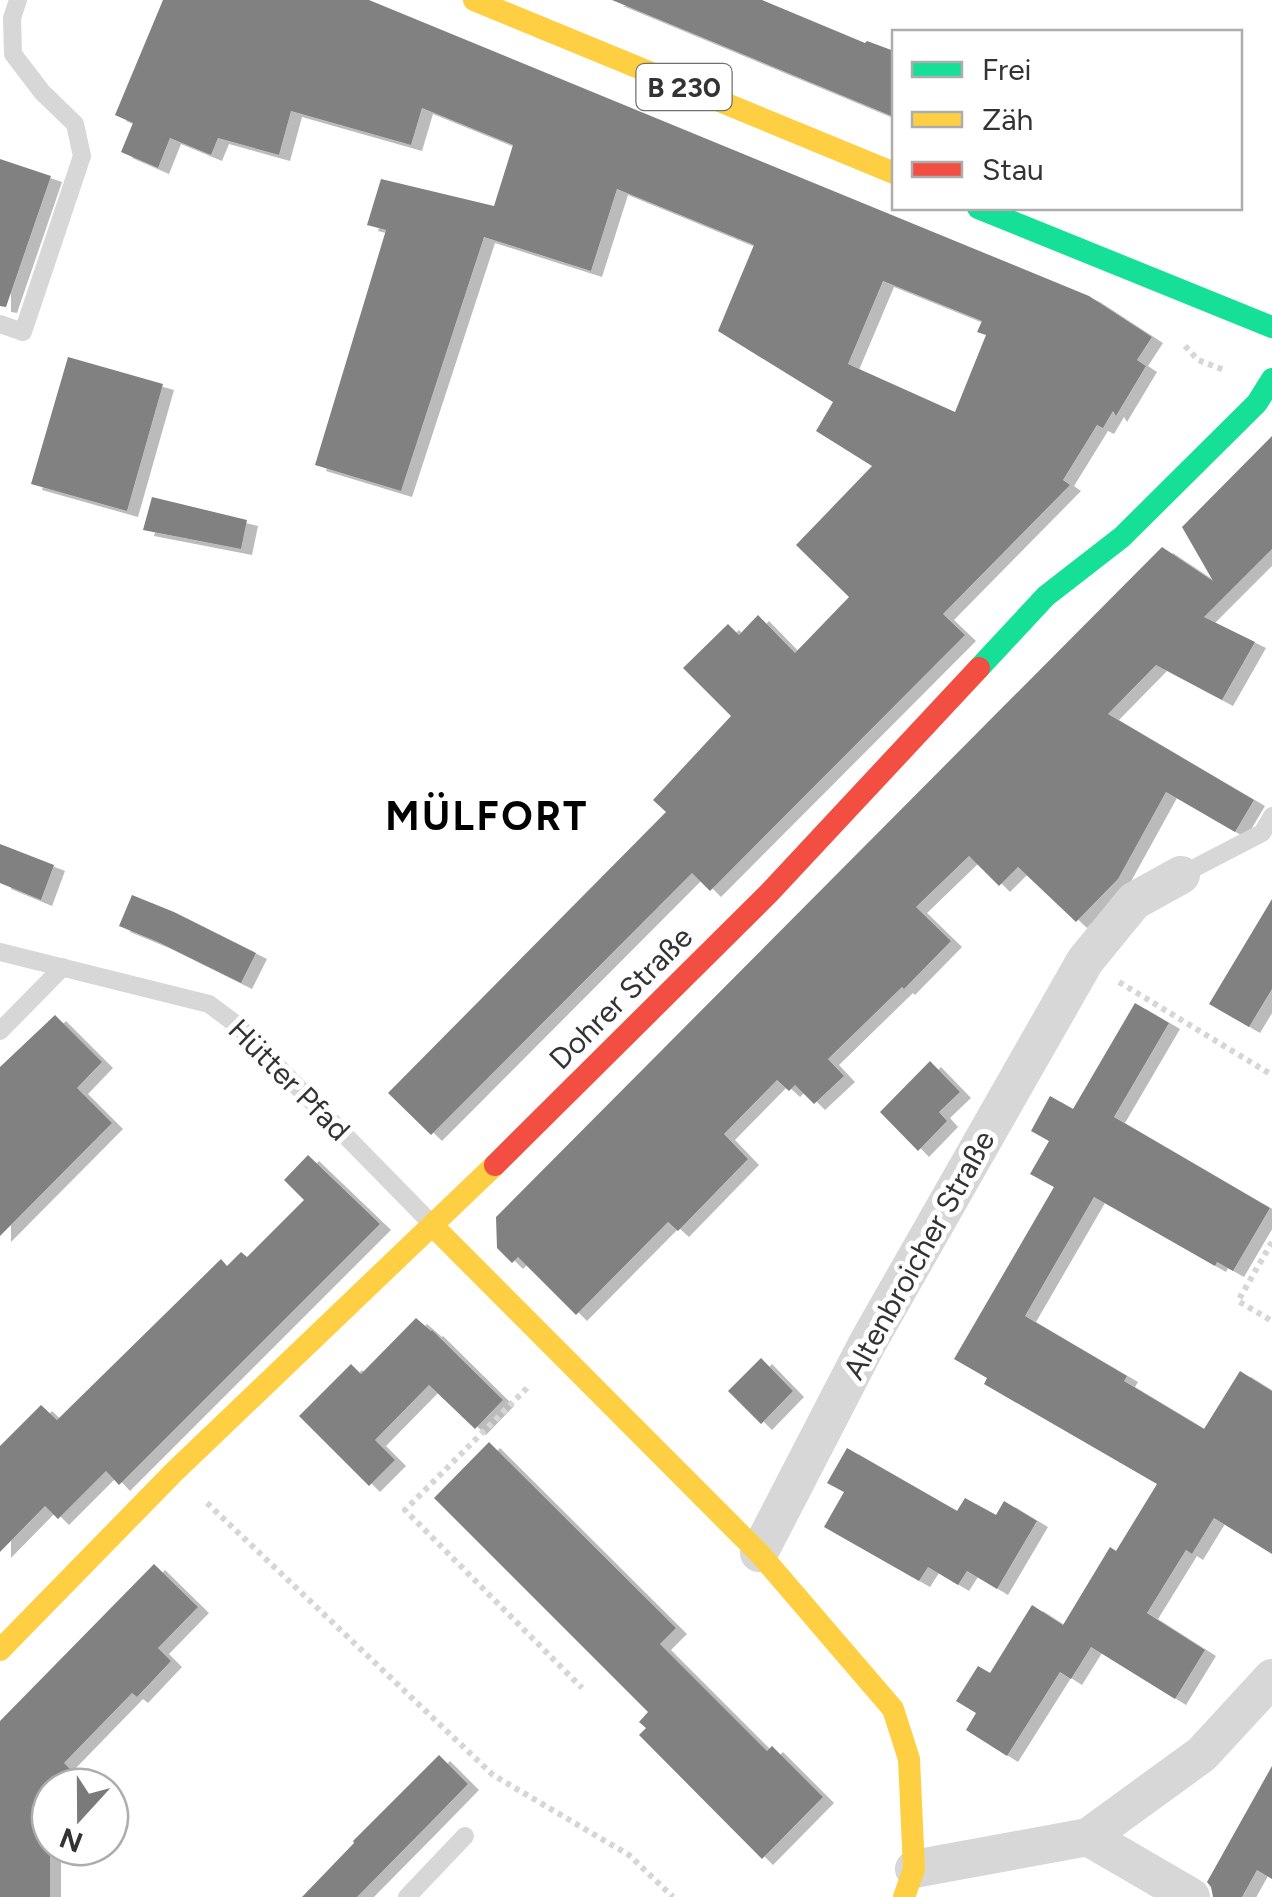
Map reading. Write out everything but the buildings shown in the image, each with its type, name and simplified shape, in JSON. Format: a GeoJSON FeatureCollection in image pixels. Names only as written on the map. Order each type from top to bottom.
{"type":"FeatureCollection","features":[{"type":"Feature","properties":{"kind":"street","name":"B 230"},"geometry":{"type":"LineString","coordinates":[[474,0],[892,172]]}},
{"type":"Feature","properties":{"kind":"street"},"geometry":{"type":"LineString","coordinates":[[983,210],[1272,326]]}},
{"type":"Feature","properties":{"kind":"street","name":"Dohrer Straße"},"geometry":{"type":"LineString","coordinates":[[0,1650],[174,1472],[434,1226],[769,893],[1046,596],[1122,538],[1257,403],[1272,380]]}},
{"type":"Feature","properties":{"kind":"street","name":"Altenbroicher Straße"},"geometry":{"type":"LineString","coordinates":[[759,1554],[868,1342],[1086,961],[1134,900],[1182,875]]}},
{"type":"Feature","properties":{"kind":"street"},"geometry":{"type":"LineString","coordinates":[[434,1226],[759,1554],[894,1709],[909,1759],[909,1883],[1088,1838],[1202,1754],[1272,1678]]}},
{"type":"Feature","properties":{"kind":"street"},"geometry":{"type":"LineString","coordinates":[[1088,1838],[1190,1897]]}},
{"type":"Feature","properties":{"kind":"lane"},"geometry":{"type":"LineString","coordinates":[[0,324],[24,332],[82,156],[75,124],[42,92],[13,54],[12,18],[18,0]]}},
{"type":"Feature","properties":{"kind":"lane"},"geometry":{"type":"LineString","coordinates":[[1182,875],[1262,833],[1272,816]]}},
{"type":"Feature","properties":{"kind":"lane","name":"Hütter Pfad"},"geometry":{"type":"LineString","coordinates":[[0,952],[209,1004],[237,1025],[434,1226]]}},
{"type":"Feature","properties":{"kind":"lane"},"geometry":{"type":"LineString","coordinates":[[0,1031],[63,967]]}},
{"type":"Feature","properties":{"kind":"lane"},"geometry":{"type":"LineString","coordinates":[[407,1897],[465,1836]]}},
{"type":"Feature","properties":{"kind":"path"},"geometry":{"type":"LineString","coordinates":[[1086,961],[1272,1075]]}},
{"type":"Feature","properties":{"kind":"path"},"geometry":{"type":"LineString","coordinates":[[1272,1242],[1238,1301],[1272,1321]]}},
{"type":"Feature","properties":{"kind":"path"},"geometry":{"type":"LineString","coordinates":[[561,1354],[404,1510],[582,1688]]}},
{"type":"Feature","properties":{"kind":"path"},"geometry":{"type":"LineString","coordinates":[[174,1472],[493,1776],[629,1855],[673,1897]]}},
{"type":"Feature","properties":{"kind":"traffic: fast"},"geometry":{"type":"LineString","coordinates":[[983,210],[1272,327]]}},
{"type":"Feature","properties":{"kind":"traffic: fast"},"geometry":{"type":"LineString","coordinates":[[979,668],[1046,596],[1122,537],[1257,403],[1272,379]]}},
{"type":"Feature","properties":{"kind":"traffic: slow"},"geometry":{"type":"LineString","coordinates":[[474,0],[892,172]]}},
{"type":"Feature","properties":{"kind":"traffic: slow"},"geometry":{"type":"LineString","coordinates":[[0,1650],[174,1472],[495,1165]]}},
{"type":"Feature","properties":{"kind":"traffic: slow"},"geometry":{"type":"LineString","coordinates":[[433,1226],[759,1553],[893,1709],[909,1759],[914,1869],[904,1897]]}},
{"type":"Feature","properties":{"kind":"traffic: jam"},"geometry":{"type":"LineString","coordinates":[[495,1165],[769,893],[979,668]]}},
{"type":"Feature","properties":{"kind":"district","name":"MÜLFORT"},"geometry":{"type":"Point","coordinates":[487,816]}}]}
